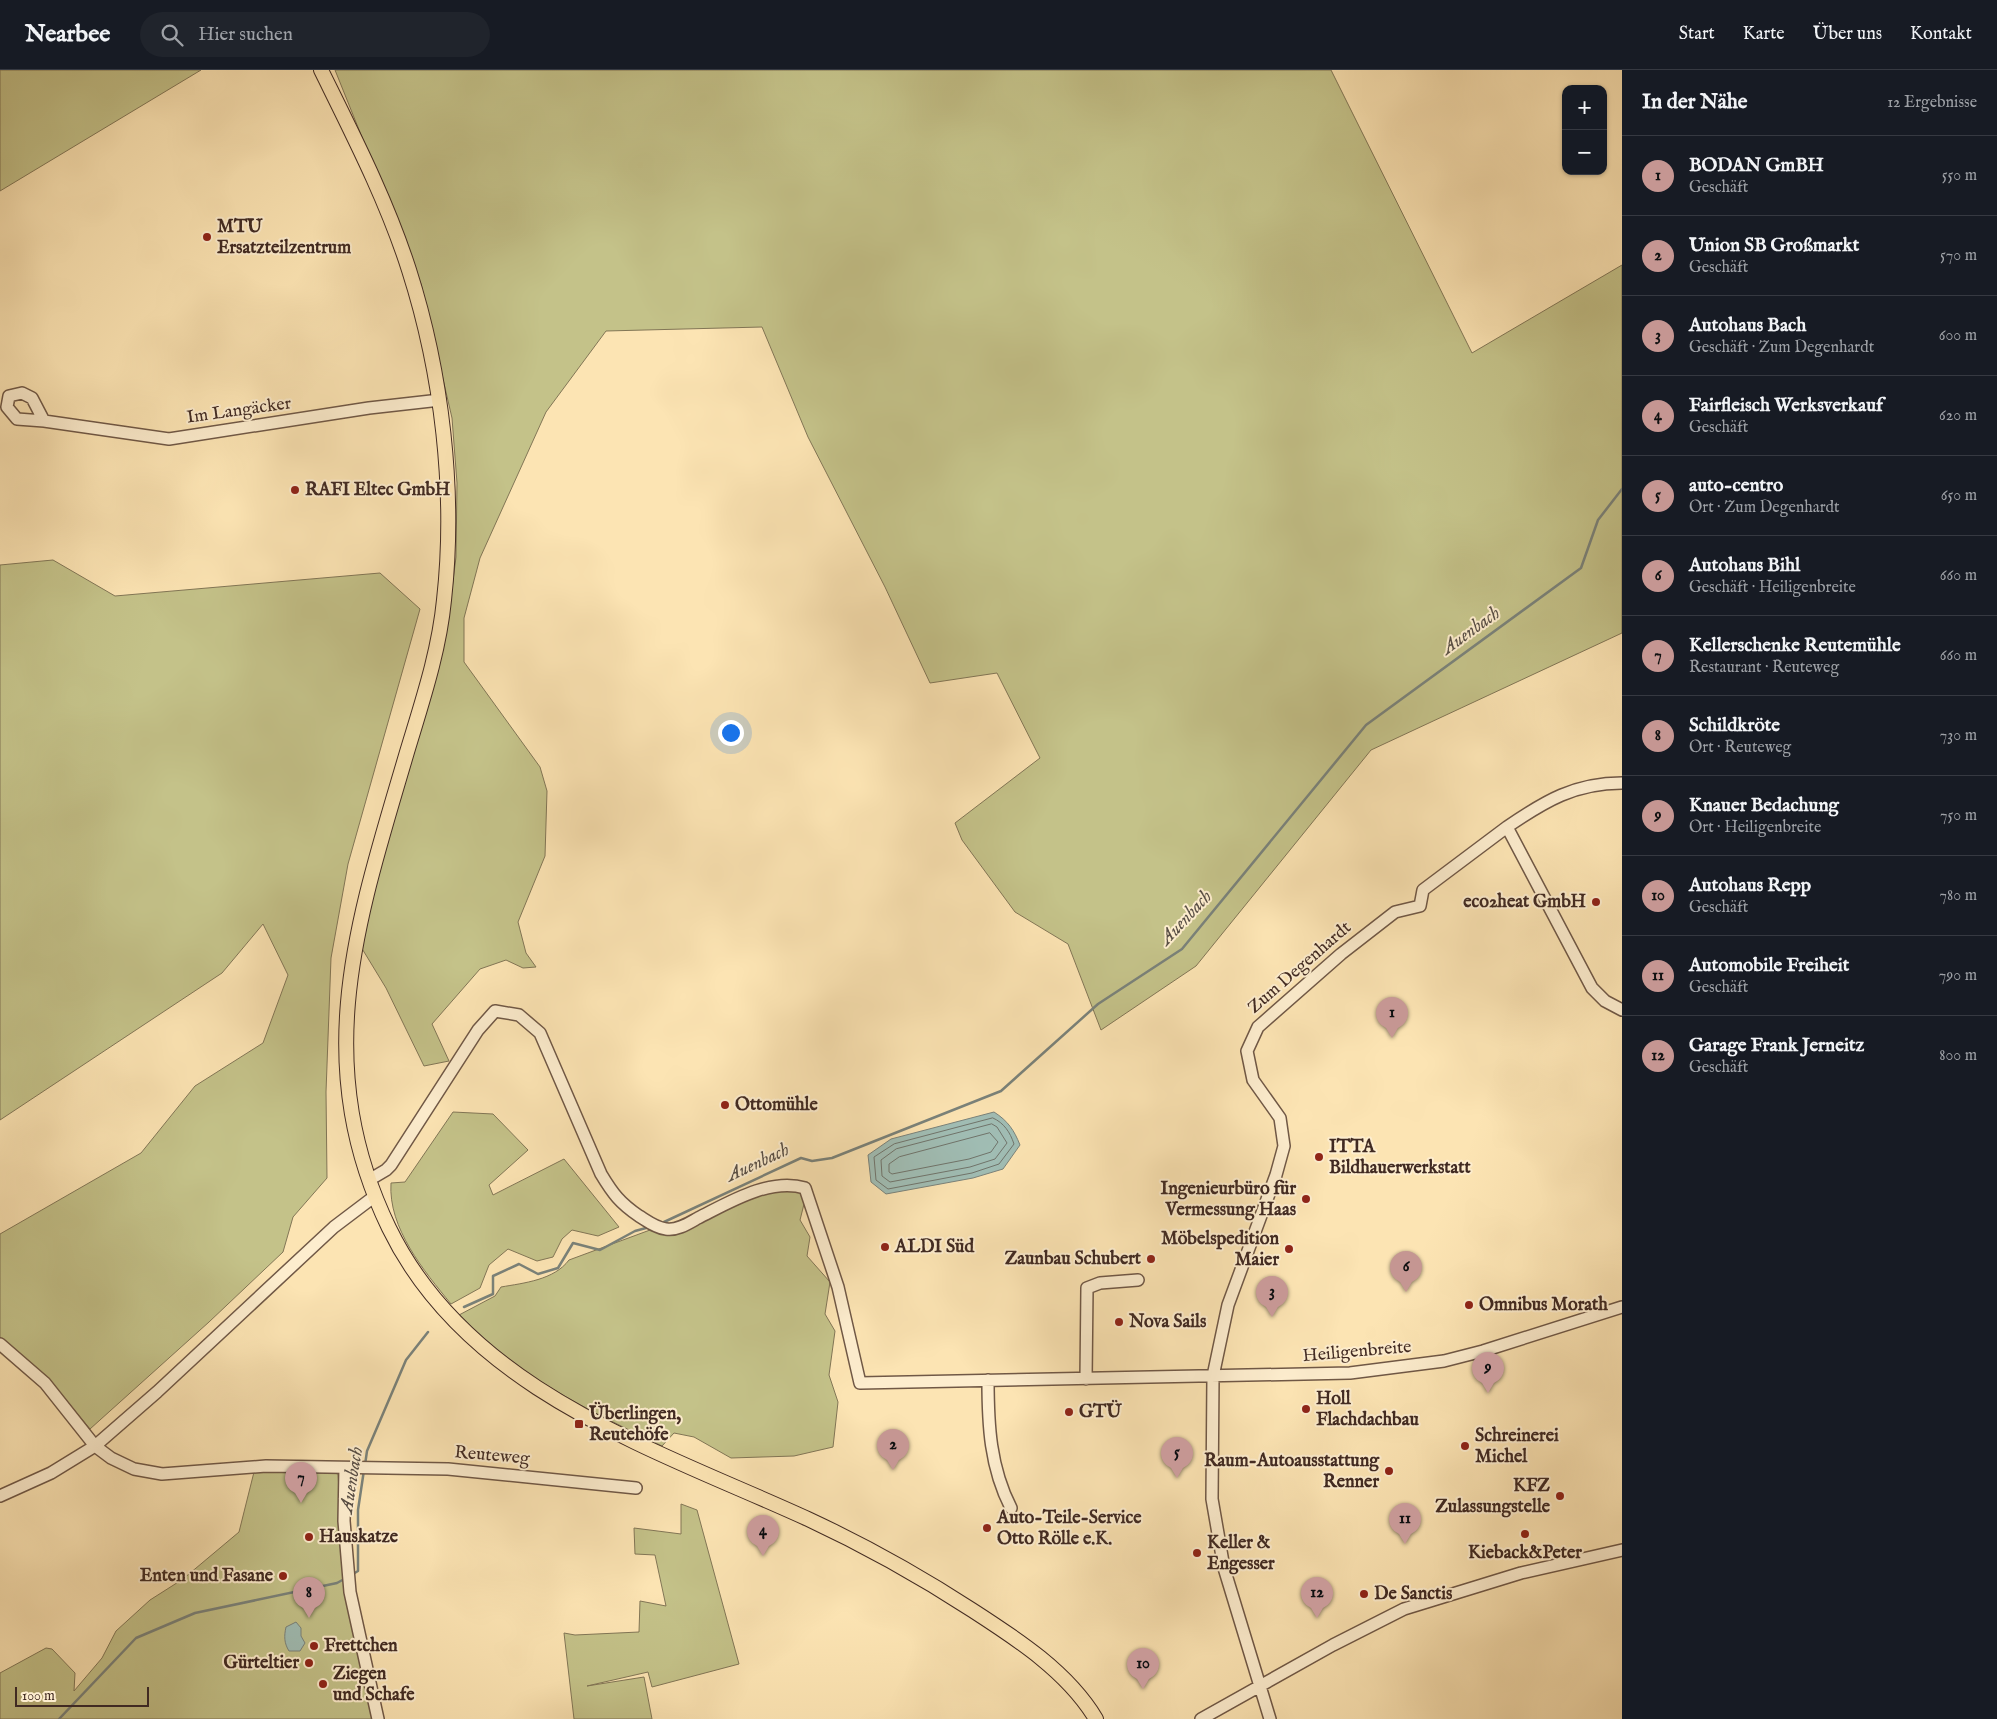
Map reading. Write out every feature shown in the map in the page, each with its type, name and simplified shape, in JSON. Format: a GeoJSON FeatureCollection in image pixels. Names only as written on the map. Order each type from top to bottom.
{"type":"FeatureCollection","features":[{"type":"Feature","properties":{"kind":"main road"},"geometry":{"type":"LineString","coordinates":[[320,70],[375,184],[408,266],[424,321],[440,400],[446,470],[447,529],[444,600],[436,645],[422,703],[367,888],[352,966],[346,1022],[350,1103],[355,1131],[369,1180],[392,1234],[427,1288],[482,1348],[513,1373],[604,1426],[808,1519],[907,1568],[1014,1636],[1072,1688],[1095,1715]]}},
{"type":"Feature","properties":{"kind":"street","name":"Im Langäcker"},"geometry":{"type":"LineString","coordinates":[[44,421],[169,439],[368,408],[440,400]]}},
{"type":"Feature","properties":{"kind":"street"},"geometry":{"type":"LineString","coordinates":[[1622,784],[1589,786],[1558,795],[1507,827],[1592,988],[1605,1001],[1622,1010]]}},
{"type":"Feature","properties":{"kind":"street","name":"Zum Degenhardt"},"geometry":{"type":"LineString","coordinates":[[1270,1719],[1224,1568],[1212,1511],[1210,1459],[1213,1376],[1228,1305],[1276,1175],[1284,1146],[1280,1118],[1254,1080],[1247,1051],[1258,1027],[1341,954],[1395,912],[1420,906],[1423,890],[1507,827]]}},
{"type":"Feature","properties":{"kind":"street","name":"Heiligenbreite"},"geometry":{"type":"LineString","coordinates":[[369,1180],[391,1165],[478,1030],[495,1011],[519,1015],[540,1033],[601,1174],[614,1196],[659,1228],[668,1230],[683,1226],[724,1205],[768,1188],[787,1184],[805,1188],[838,1287],[860,1383],[1350,1373],[1444,1361],[1484,1351],[1622,1307]]}},
{"type":"Feature","properties":{"kind":"street"},"geometry":{"type":"LineString","coordinates":[[0,1496],[51,1473],[95,1446],[157,1392],[334,1228],[375,1196]]}},
{"type":"Feature","properties":{"kind":"street"},"geometry":{"type":"LineString","coordinates":[[1086,1379],[1087,1288],[1100,1283],[1138,1280]]}},
{"type":"Feature","properties":{"kind":"street","name":"Reuteweg"},"geometry":{"type":"LineString","coordinates":[[0,1344],[44,1383],[95,1446],[111,1458],[134,1469],[162,1474],[266,1466],[448,1469],[636,1488]]}},
{"type":"Feature","properties":{"kind":"street"},"geometry":{"type":"LineString","coordinates":[[988,1380],[989,1440],[1002,1491],[1011,1508]]}},
{"type":"Feature","properties":{"kind":"street"},"geometry":{"type":"LineString","coordinates":[[350,1468],[344,1521],[347,1568],[350,1592],[378,1719]]}},
{"type":"Feature","properties":{"kind":"street"},"geometry":{"type":"LineString","coordinates":[[1200,1719],[1404,1609],[1521,1573],[1622,1550]]}},
{"type":"Feature","properties":{"kind":"shaded area"},"geometry":{"type":"Polygon","coordinates":[[[0,70],[201,70],[0,191],[0,70]]]}},
{"type":"Feature","properties":{"kind":"shaded area"},"geometry":{"type":"Polygon","coordinates":[[[335,70],[1331,70],[1472,353],[1622,265],[1622,633],[1371,750],[1196,966],[1101,1030],[1068,944],[1015,912],[962,840],[955,823],[1040,758],[997,673],[930,683],[885,587],[808,437],[762,327],[606,331],[546,412],[480,558],[464,618],[464,662],[540,767],[547,791],[545,856],[518,922],[526,953],[536,967],[523,968],[506,960],[480,969],[432,1024],[449,1061],[424,1066],[386,988],[358,942],[449,613],[456,557],[457,483],[452,418],[421,284],[335,70]]]}},
{"type":"Feature","properties":{"kind":"shaded area"},"geometry":{"type":"Polygon","coordinates":[[[53,560],[115,596],[380,573],[420,609],[348,864],[331,958],[326,1092],[327,1178],[293,1217],[283,1252],[209,1322],[90,1429],[48,1378],[0,1337],[0,1234],[141,1153],[195,1086],[263,1043],[288,975],[263,924],[222,973],[0,1120],[0,565],[53,560]]]}},
{"type":"Feature","properties":{"kind":"shaded area"},"geometry":{"type":"Polygon","coordinates":[[[453,1112],[493,1114],[528,1150],[489,1185],[493,1195],[564,1159],[619,1227],[598,1236],[572,1230],[562,1239],[553,1257],[537,1261],[508,1249],[489,1265],[480,1288],[451,1304],[419,1263],[402,1232],[395,1216],[391,1183],[405,1182],[453,1112]]]}},
{"type":"Feature","properties":{"kind":"shaded area"},"geometry":{"type":"Polygon","coordinates":[[[769,1191],[801,1191],[805,1200],[800,1220],[810,1237],[807,1256],[830,1282],[825,1314],[835,1331],[829,1375],[838,1402],[833,1447],[794,1456],[731,1458],[694,1437],[674,1433],[662,1446],[581,1405],[528,1374],[504,1356],[459,1315],[495,1296],[501,1287],[538,1280],[563,1267],[569,1260],[650,1230],[670,1234],[726,1206],[769,1191]]]}},
{"type":"Feature","properties":{"kind":"shaded area"},"geometry":{"type":"Polygon","coordinates":[[[327,1471],[338,1474],[345,1592],[372,1719],[0,1719],[0,1673],[46,1648],[52,1649],[75,1673],[74,1691],[102,1658],[116,1631],[150,1600],[183,1579],[239,1532],[254,1472],[327,1471]]]}},
{"type":"Feature","properties":{"kind":"shaded area"},"geometry":{"type":"Polygon","coordinates":[[[681,1504],[697,1510],[739,1664],[652,1687],[648,1672],[587,1686],[644,1677],[652,1719],[574,1719],[564,1633],[575,1635],[639,1632],[640,1601],[666,1606],[655,1555],[635,1554],[634,1528],[681,1534],[681,1504]]]}},
{"type":"Feature","properties":{"kind":"water"},"geometry":{"type":"Polygon","coordinates":[[[994,1112],[1010,1126],[1020,1145],[1003,1169],[973,1178],[886,1194],[871,1182],[868,1155],[891,1139],[994,1112]]]}},
{"type":"Feature","properties":{"kind":"water"},"geometry":{"type":"Polygon","coordinates":[[[296,1622],[301,1628],[301,1636],[305,1643],[300,1651],[289,1651],[285,1639],[286,1627],[296,1622]]]}},
{"type":"Feature","properties":{"kind":"waterway","name":"Auenbach"},"geometry":{"type":"LineString","coordinates":[[664,1222],[801,1158],[812,1161],[832,1158],[1001,1091],[1098,1004],[1182,949],[1366,725],[1581,568],[1598,520],[1622,489]]}},
{"type":"Feature","properties":{"kind":"waterway","name":"Auenbach"},"geometry":{"type":"LineString","coordinates":[[464,1307],[493,1294],[493,1276],[519,1264],[538,1274],[558,1268],[573,1243],[600,1250],[635,1231],[646,1228]]}},
{"type":"Feature","properties":{"kind":"waterway","name":"Auenbach"},"geometry":{"type":"LineString","coordinates":[[365,1465],[367,1451],[406,1360],[428,1332]]}},
{"type":"Feature","properties":{"kind":"waterway","name":"Auenbach"},"geometry":{"type":"LineString","coordinates":[[353,1574],[358,1571],[358,1510],[364,1470]]}},
{"type":"Feature","properties":{"kind":"waterway","name":"Auenbach"},"geometry":{"type":"LineString","coordinates":[[59,1719],[136,1638],[195,1613],[337,1583],[346,1578]]}},
{"type":"Feature","properties":{"kind":"place","name":"MTU Ersatzteilzentrum"},"geometry":{"type":"Point","coordinates":[207,237]}},
{"type":"Feature","properties":{"kind":"place","name":"RAFI Eltec GmbH"},"geometry":{"type":"Point","coordinates":[295,490]}},
{"type":"Feature","properties":{"kind":"place","name":"eco2heat GmbH"},"geometry":{"type":"Point","coordinates":[1596,902]}},
{"type":"Feature","properties":{"kind":"place","name":"BODAN GmBH"},"geometry":{"type":"Point","coordinates":[1392,1038]}},
{"type":"Feature","properties":{"kind":"place","name":"Ottomühle"},"geometry":{"type":"Point","coordinates":[725,1105]}},
{"type":"Feature","properties":{"kind":"place","name":"ITTA Bildhauerwerkstatt"},"geometry":{"type":"Point","coordinates":[1319,1157]}},
{"type":"Feature","properties":{"kind":"place","name":"Ingenieurbüro für Vermessung Haas"},"geometry":{"type":"Point","coordinates":[1306,1199]}},
{"type":"Feature","properties":{"kind":"place","name":"ALDI Süd"},"geometry":{"type":"Point","coordinates":[885,1247]}},
{"type":"Feature","properties":{"kind":"place","name":"Möbelspedition Maier"},"geometry":{"type":"Point","coordinates":[1289,1249]}},
{"type":"Feature","properties":{"kind":"place","name":"Zaunbau Schubert"},"geometry":{"type":"Point","coordinates":[1151,1259]}},
{"type":"Feature","properties":{"kind":"place","name":"Autohaus Bihl"},"geometry":{"type":"Point","coordinates":[1406,1292]}},
{"type":"Feature","properties":{"kind":"place","name":"Omnibus Morath"},"geometry":{"type":"Point","coordinates":[1469,1305]}},
{"type":"Feature","properties":{"kind":"place","name":"Autohaus Bach"},"geometry":{"type":"Point","coordinates":[1272,1317]}},
{"type":"Feature","properties":{"kind":"place","name":"Nova Sails"},"geometry":{"type":"Point","coordinates":[1119,1322]}},
{"type":"Feature","properties":{"kind":"place","name":"Knauer Bedachung"},"geometry":{"type":"Point","coordinates":[1488,1393]}},
{"type":"Feature","properties":{"kind":"place","name":"Holl Flachdachbau"},"geometry":{"type":"Point","coordinates":[1306,1409]}},
{"type":"Feature","properties":{"kind":"place","name":"GTÜ"},"geometry":{"type":"Point","coordinates":[1069,1412]}},
{"type":"Feature","properties":{"kind":"place","name":"Überlingen, Reutehöfe"},"geometry":{"type":"Point","coordinates":[579,1424]}},
{"type":"Feature","properties":{"kind":"place","name":"Schreinerei Michel"},"geometry":{"type":"Point","coordinates":[1465,1446]}},
{"type":"Feature","properties":{"kind":"place","name":"Union SB Großmarkt"},"geometry":{"type":"Point","coordinates":[893,1470]}},
{"type":"Feature","properties":{"kind":"place","name":"Raum-Autoausstattung Renner"},"geometry":{"type":"Point","coordinates":[1389,1471]}},
{"type":"Feature","properties":{"kind":"place","name":"auto-centro"},"geometry":{"type":"Point","coordinates":[1177,1478]}},
{"type":"Feature","properties":{"kind":"place","name":"KFZ Zulassungstelle"},"geometry":{"type":"Point","coordinates":[1560,1496]}},
{"type":"Feature","properties":{"kind":"place","name":"Kellerschenke Reutemühle"},"geometry":{"type":"Point","coordinates":[301,1503]}},
{"type":"Feature","properties":{"kind":"place","name":"Auto-Teile-Service Otto Rölle e.K."},"geometry":{"type":"Point","coordinates":[987,1528]}},
{"type":"Feature","properties":{"kind":"place","name":"Kieback&Peter"},"geometry":{"type":"Point","coordinates":[1525,1534]}},
{"type":"Feature","properties":{"kind":"place","name":"Hauskatze"},"geometry":{"type":"Point","coordinates":[309,1537]}},
{"type":"Feature","properties":{"kind":"place","name":"Automobile Freiheit"},"geometry":{"type":"Point","coordinates":[1405,1544]}},
{"type":"Feature","properties":{"kind":"place","name":"Keller & Engesser"},"geometry":{"type":"Point","coordinates":[1197,1553]}},
{"type":"Feature","properties":{"kind":"place","name":"Fairfleisch Werksverkauf"},"geometry":{"type":"Point","coordinates":[763,1556]}},
{"type":"Feature","properties":{"kind":"place","name":"Enten und Fasane"},"geometry":{"type":"Point","coordinates":[283,1576]}},
{"type":"Feature","properties":{"kind":"place","name":"De Sanctis"},"geometry":{"type":"Point","coordinates":[1364,1594]}},
{"type":"Feature","properties":{"kind":"place","name":"Schildkröte"},"geometry":{"type":"Point","coordinates":[309,1618]}},
{"type":"Feature","properties":{"kind":"place","name":"Garage Frank Jerneitz"},"geometry":{"type":"Point","coordinates":[1317,1618]}},
{"type":"Feature","properties":{"kind":"place","name":"Frettchen"},"geometry":{"type":"Point","coordinates":[314,1646]}},
{"type":"Feature","properties":{"kind":"place","name":"Gürteltier"},"geometry":{"type":"Point","coordinates":[309,1663]}},
{"type":"Feature","properties":{"kind":"place","name":"Ziegen und Schafe"},"geometry":{"type":"Point","coordinates":[323,1684]}},
{"type":"Feature","properties":{"kind":"place","name":"Autohaus Repp"},"geometry":{"type":"Point","coordinates":[1143,1689]}}]}
